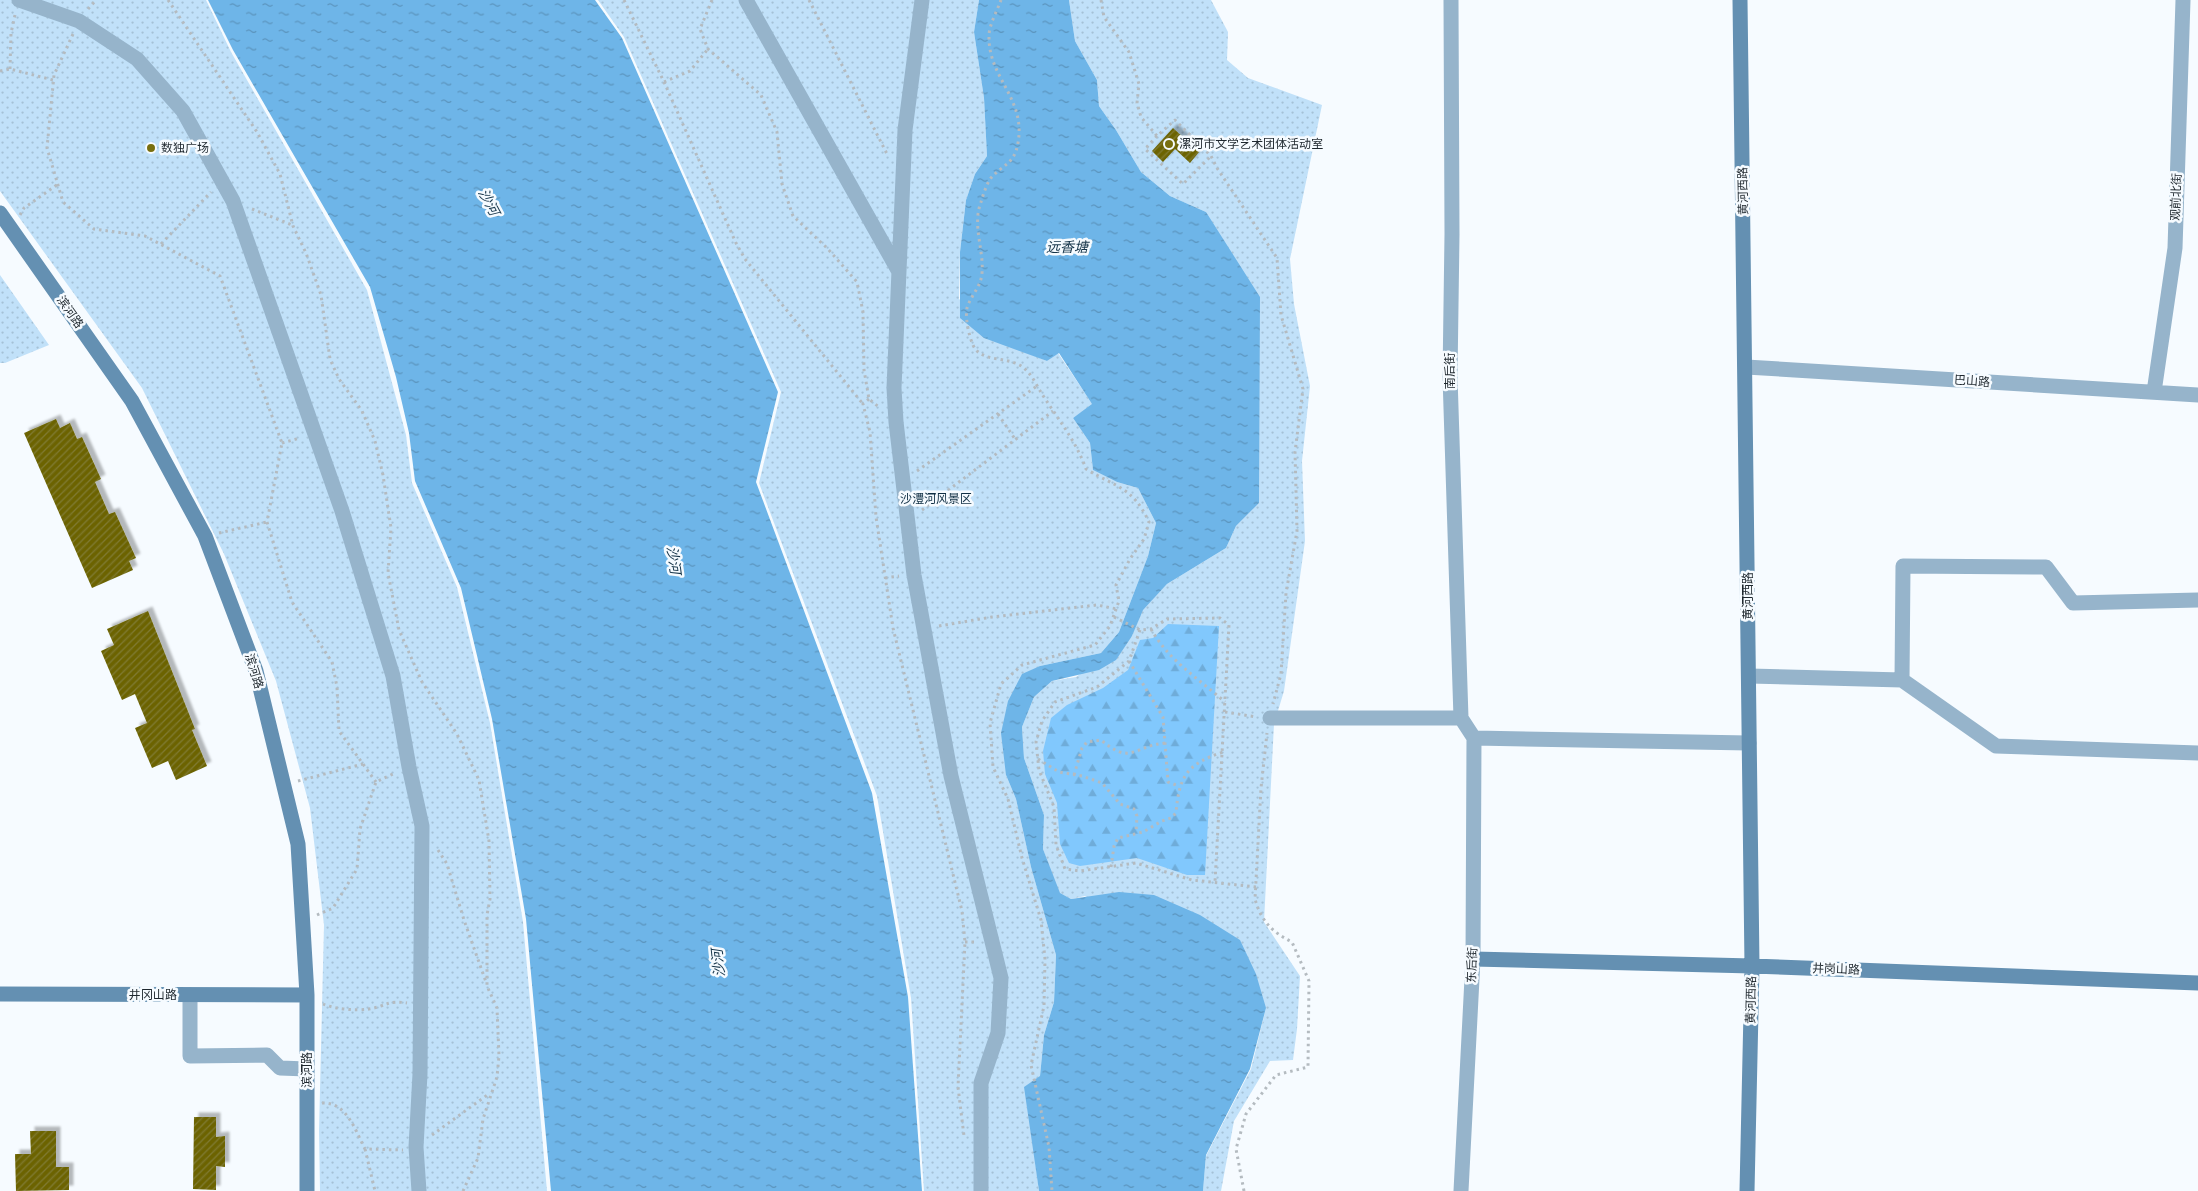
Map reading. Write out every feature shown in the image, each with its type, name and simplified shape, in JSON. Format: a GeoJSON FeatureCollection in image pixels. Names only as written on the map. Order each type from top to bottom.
{"type":"FeatureCollection","features":[{"type":"Feature","properties":{"kind":"street"},"geometry":{"type":"LineString","coordinates":[[746,0],[898,270]]}},
{"type":"Feature","properties":{"kind":"street"},"geometry":{"type":"LineString","coordinates":[[922,0],[905,130],[894,388],[896,422],[914,575],[951,776],[1001,978],[998,1033],[982,1083],[980,1191]]}},
{"type":"Feature","properties":{"kind":"street","name":"南后街"},"geometry":{"type":"LineString","coordinates":[[1451,0],[1452,234],[1450,377],[1461,718]]}},
{"type":"Feature","properties":{"kind":"street","name":"黄河西路"},"geometry":{"type":"LineString","coordinates":[[1740,0],[1752,966],[1747,1191]]}},
{"type":"Feature","properties":{"kind":"street","name":"观前北街"},"geometry":{"type":"LineString","coordinates":[[2154,392],[2174,248],[2183,0]]}},
{"type":"Feature","properties":{"kind":"street"},"geometry":{"type":"LineString","coordinates":[[18,4],[80,20],[138,60],[183,111],[233,201],[342,511],[393,676],[422,826],[421,1005],[416,1147],[419,1191]]}},
{"type":"Feature","properties":{"kind":"street","name":"滨河路"},"geometry":{"type":"LineString","coordinates":[[0,213],[132,401],[205,536],[256,671],[298,844],[307,996],[307,1191]]}},
{"type":"Feature","properties":{"kind":"street","name":"巴山路"},"geometry":{"type":"LineString","coordinates":[[1746,366],[2198,395]]}},
{"type":"Feature","properties":{"kind":"street"},"geometry":{"type":"LineString","coordinates":[[1902,680],[1903,566],[2046,567],[2073,603],[2198,600]]}},
{"type":"Feature","properties":{"kind":"street"},"geometry":{"type":"LineString","coordinates":[[1749,676],[1902,680],[1996,746],[2198,753]]}},
{"type":"Feature","properties":{"kind":"street"},"geometry":{"type":"LineString","coordinates":[[1270,718],[1461,718],[1474,738],[1749,743]]}},
{"type":"Feature","properties":{"kind":"street","name":"东后街"},"geometry":{"type":"LineString","coordinates":[[1461,1191],[1473,960],[1474,738]]}},
{"type":"Feature","properties":{"kind":"street","name":"井岗山路"},"geometry":{"type":"LineString","coordinates":[[1473,960],[1752,966],[2198,984]]}},
{"type":"Feature","properties":{"kind":"street","name":"井冈山路"},"geometry":{"type":"LineString","coordinates":[[0,994],[307,996]]}},
{"type":"Feature","properties":{"kind":"street"},"geometry":{"type":"LineString","coordinates":[[190,995],[190,1056],[267,1055],[280,1068],[307,1069]]}},
{"type":"Feature","properties":{"kind":"path"},"geometry":{"type":"LineString","coordinates":[[168,0],[258,132],[280,174],[288,198],[293,226],[306,253],[321,295],[330,359],[339,379],[362,411],[375,440],[383,475],[391,528],[388,573],[399,630],[422,682],[457,734],[479,780],[489,840],[488,986]]}},
{"type":"Feature","properties":{"kind":"path"},"geometry":{"type":"LineString","coordinates":[[624,0],[664,82],[736,243],[745,259],[863,404],[870,432],[876,517],[893,628],[962,911],[964,951],[958,1087],[964,1146]]}},
{"type":"Feature","properties":{"kind":"path"},"geometry":{"type":"LineString","coordinates":[[712,0],[700,29],[708,49],[761,95],[777,132],[782,184],[793,216],[827,248],[857,282],[863,312],[864,370],[869,399],[896,422]]}},
{"type":"Feature","properties":{"kind":"path"},"geometry":{"type":"LineString","coordinates":[[809,0],[889,157]]}},
{"type":"Feature","properties":{"kind":"path"},"geometry":{"type":"LineString","coordinates":[[1000,0],[988,34],[991,54],[1003,84],[1015,103],[1020,126],[1017,146],[1009,164],[991,178],[980,203],[977,222],[982,273],[979,288],[967,308],[969,331],[974,347],[992,360],[1007,359],[1025,368],[1078,448],[1086,469],[1126,490],[1140,504],[1149,522],[1144,539],[1116,584],[1119,602],[1114,617],[1110,626],[1095,645],[1022,665],[1001,684],[990,723],[992,767],[1008,799],[1022,858],[1041,920],[1045,959],[1044,1006],[1031,1064],[1049,1147],[1052,1191]]}},
{"type":"Feature","properties":{"kind":"path"},"geometry":{"type":"LineString","coordinates":[[1101,0],[1104,17],[1129,52],[1138,84],[1137,103],[1141,117],[1157,136]]}},
{"type":"Feature","properties":{"kind":"path"},"geometry":{"type":"LineString","coordinates":[[94,1],[80,20],[53,80],[47,148],[63,202],[94,228],[145,236],[220,276],[282,443],[267,522],[292,602],[332,662],[337,687],[339,731],[376,782]]}},
{"type":"Feature","properties":{"kind":"path"},"geometry":{"type":"LineString","coordinates":[[10,69],[11,33],[18,4]]}},
{"type":"Feature","properties":{"kind":"path"},"geometry":{"type":"LineString","coordinates":[[664,82],[690,71],[708,49]]}},
{"type":"Feature","properties":{"kind":"path"},"geometry":{"type":"LineString","coordinates":[[0,71],[10,69],[53,80]]}},
{"type":"Feature","properties":{"kind":"path"},"geometry":{"type":"LineString","coordinates":[[1211,156],[1182,184],[1145,149],[1175,120],[1211,156],[1276,258],[1281,315],[1303,389],[1295,452],[1297,530],[1286,593],[1281,674],[1264,752],[1255,899],[1259,913],[1276,934],[1292,942],[1309,981],[1308,1067],[1276,1075],[1246,1114],[1236,1149],[1244,1191]]}},
{"type":"Feature","properties":{"kind":"path"},"geometry":{"type":"LineString","coordinates":[[161,244],[222,181]]}},
{"type":"Feature","properties":{"kind":"path"},"geometry":{"type":"LineString","coordinates":[[11,229],[24,208],[58,184]]}},
{"type":"Feature","properties":{"kind":"path"},"geometry":{"type":"LineString","coordinates":[[233,201],[293,226]]}},
{"type":"Feature","properties":{"kind":"path"},"geometry":{"type":"LineString","coordinates":[[903,481],[1037,386]]}},
{"type":"Feature","properties":{"kind":"path"},"geometry":{"type":"LineString","coordinates":[[863,404],[869,399]]}},
{"type":"Feature","properties":{"kind":"path"},"geometry":{"type":"LineString","coordinates":[[908,520],[1053,411]]}},
{"type":"Feature","properties":{"kind":"path"},"geometry":{"type":"LineString","coordinates":[[998,414],[1015,439]]}},
{"type":"Feature","properties":{"kind":"path"},"geometry":{"type":"LineString","coordinates":[[205,536],[267,522]]}},
{"type":"Feature","properties":{"kind":"path"},"geometry":{"type":"LineString","coordinates":[[924,629],[992,617],[1097,605],[1117,609]]}},
{"type":"Feature","properties":{"kind":"path"},"geometry":{"type":"LineString","coordinates":[[1114,617],[1140,630],[1151,629],[1167,618],[1220,618],[1229,625],[1215,882]]}},
{"type":"Feature","properties":{"kind":"path"},"geometry":{"type":"LineString","coordinates":[[1151,629],[1157,641],[1178,663],[1226,702]]}},
{"type":"Feature","properties":{"kind":"path"},"geometry":{"type":"LineString","coordinates":[[1140,630],[1129,661],[1097,687],[1055,702],[1042,720],[1036,742],[1039,770],[1054,807],[1056,845],[1065,869],[1080,871],[1136,863],[1192,880],[1256,887]]}},
{"type":"Feature","properties":{"kind":"path"},"geometry":{"type":"LineString","coordinates":[[1129,661],[1163,717],[1168,782],[1180,786]]}},
{"type":"Feature","properties":{"kind":"path"},"geometry":{"type":"LineString","coordinates":[[1225,712],[1270,718]]}},
{"type":"Feature","properties":{"kind":"path"},"geometry":{"type":"LineString","coordinates":[[1074,775],[1082,748],[1087,742],[1101,740],[1116,752],[1127,754],[1142,747],[1166,743]]}},
{"type":"Feature","properties":{"kind":"path"},"geometry":{"type":"LineString","coordinates":[[1111,867],[1114,846],[1118,838],[1143,832],[1171,818],[1176,813],[1180,786],[1184,775],[1206,758],[1223,752]]}},
{"type":"Feature","properties":{"kind":"path"},"geometry":{"type":"LineString","coordinates":[[1038,759],[1060,772],[1082,776],[1102,783],[1120,804],[1134,809],[1137,816],[1136,833]]}},
{"type":"Feature","properties":{"kind":"path"},"geometry":{"type":"LineString","coordinates":[[284,785],[363,764]]}},
{"type":"Feature","properties":{"kind":"path"},"geometry":{"type":"LineString","coordinates":[[303,922],[333,908],[356,869],[360,829],[376,782],[409,766]]}},
{"type":"Feature","properties":{"kind":"path"},"geometry":{"type":"LineString","coordinates":[[437,849],[447,864],[464,920],[497,1008],[497,1076],[483,1119],[478,1158],[463,1191]]}},
{"type":"Feature","properties":{"kind":"path"},"geometry":{"type":"LineString","coordinates":[[307,996],[330,1007],[368,1009],[392,1001],[421,1005]]}},
{"type":"Feature","properties":{"kind":"path"},"geometry":{"type":"LineString","coordinates":[[365,1149],[380,1148],[396,1151],[416,1147],[491,1093]]}},
{"type":"Feature","properties":{"kind":"path"},"geometry":{"type":"LineString","coordinates":[[307,1104],[332,1103],[346,1113],[365,1149],[375,1191]]}},
{"type":"Feature","properties":{"kind":"green space"},"geometry":{"type":"Polygon","coordinates":[[[0,0],[206,0],[231,52],[367,290],[406,435],[412,483],[457,587],[490,723],[523,922],[547,1191],[320,1191],[319,1131],[324,925],[310,808],[276,681],[224,554],[142,388],[0,191],[0,0]]]}},
{"type":"Feature","properties":{"kind":"green space","name":"沙澧河风景区"},"geometry":{"type":"Polygon","coordinates":[[[598,0],[979,0],[974,32],[984,98],[987,156],[975,174],[966,200],[960,252],[959,299],[1025,352],[1047,361],[1058,353],[1093,405],[1073,418],[1090,443],[1093,470],[1117,482],[1138,488],[1156,523],[1148,556],[1119,632],[1101,653],[1040,666],[1006,775],[1016,799],[1031,867],[1056,955],[1054,1002],[1044,1035],[1040,1076],[1035,1159],[1039,1191],[924,1191],[911,998],[877,796],[759,483],[781,392],[624,37],[598,0]]]}},
{"type":"Feature","properties":{"kind":"green space"},"geometry":{"type":"Polygon","coordinates":[[[1069,0],[1211,0],[1228,32],[1227,60],[1248,78],[1322,105],[1290,259],[1294,304],[1310,386],[1302,461],[1305,541],[1284,691],[1274,724],[1264,922],[1300,976],[1297,1029],[1293,1060],[1270,1061],[1234,1121],[1221,1191],[1203,1191],[1206,1156],[1251,1069],[1266,1008],[1085,896],[1071,899],[1059,893],[1043,849],[1044,815],[1024,758],[1022,727],[1034,697],[1052,681],[1076,677],[1132,636],[1142,610],[1167,584],[1226,548],[1236,526],[1259,503],[1206,212],[1170,196],[1141,172],[1099,106],[1097,80],[1075,41],[1069,0]]]}},
{"type":"Feature","properties":{"kind":"green space"},"geometry":{"type":"Polygon","coordinates":[[[0,275],[49,345],[5,363],[0,363],[0,275]]]}},
{"type":"Feature","properties":{"kind":"green space"},"geometry":{"type":"Polygon","coordinates":[[[1168,624],[1219,626],[1205,875],[1187,875],[1137,858],[1080,866],[1069,863],[1060,844],[1057,803],[1045,774],[1043,751],[1051,718],[1067,705],[1103,688],[1128,670],[1140,640],[1153,638],[1168,624]]]}},
{"type":"Feature","properties":{"kind":"water","name":"沙河"},"geometry":{"type":"Polygon","coordinates":[[[208,0],[595,0],[622,38],[778,392],[756,482],[872,793],[908,997],[922,1191],[551,1191],[526,919],[492,719],[461,588],[415,481],[409,433],[396,377],[370,287],[233,50],[208,0]]]}},
{"type":"Feature","properties":{"kind":"water","name":"远香塘"},"geometry":{"type":"Polygon","coordinates":[[[979,0],[1069,0],[1075,41],[1097,80],[1099,106],[1141,172],[1170,196],[1206,212],[1260,297],[1259,503],[1236,526],[1226,548],[1167,584],[1143,610],[1132,636],[1116,660],[1099,670],[1052,681],[1034,697],[1022,727],[1024,758],[1044,815],[1043,849],[1060,893],[1071,899],[1119,892],[1154,895],[1200,915],[1240,940],[1256,974],[1266,1008],[1250,1069],[1206,1155],[1203,1191],[1039,1191],[1024,1087],[1040,1076],[1044,1035],[1054,1002],[1056,955],[1031,867],[1016,799],[1006,775],[1001,733],[1008,701],[1022,674],[1040,666],[1101,653],[1119,632],[1148,556],[1156,523],[1138,488],[1117,482],[1093,470],[1090,443],[1073,418],[1092,404],[1059,353],[1047,361],[984,338],[960,318],[960,252],[966,200],[975,174],[987,156],[984,98],[974,32],[979,0]]]}},
{"type":"Feature","properties":{"kind":"building","name":"漯河市文学艺术团体活动室"},"geometry":{"type":"Polygon","coordinates":[[[1173,128],[1199,152],[1190,163],[1175,149],[1163,162],[1152,151],[1173,128]]]}},
{"type":"Feature","properties":{"kind":"building"},"geometry":{"type":"Polygon","coordinates":[[[56,419],[60,428],[70,423],[77,439],[82,437],[101,479],[95,482],[109,514],[115,512],[136,558],[129,561],[133,570],[92,588],[24,433],[56,419]]]}},
{"type":"Feature","properties":{"kind":"building"},"geometry":{"type":"Polygon","coordinates":[[[148,611],[195,729],[192,730],[207,766],[176,780],[168,761],[152,768],[135,728],[147,723],[135,694],[122,700],[101,651],[114,645],[107,629],[148,611]]]}},
{"type":"Feature","properties":{"kind":"building"},"geometry":{"type":"Polygon","coordinates":[[[194,1117],[216,1117],[216,1137],[225,1136],[225,1167],[216,1166],[216,1190],[193,1189],[194,1117]]]}},
{"type":"Feature","properties":{"kind":"building"},"geometry":{"type":"Polygon","coordinates":[[[30,1131],[56,1131],[56,1167],[69,1167],[69,1190],[16,1191],[15,1154],[31,1154],[30,1131]]]}},
{"type":"Feature","properties":{"kind":"place","name":"漯河市文学艺术团体活动室"},"geometry":{"type":"Point","coordinates":[1169,144]}},
{"type":"Feature","properties":{"kind":"place","name":"数独广场"},"geometry":{"type":"Point","coordinates":[151,148]}}]}
